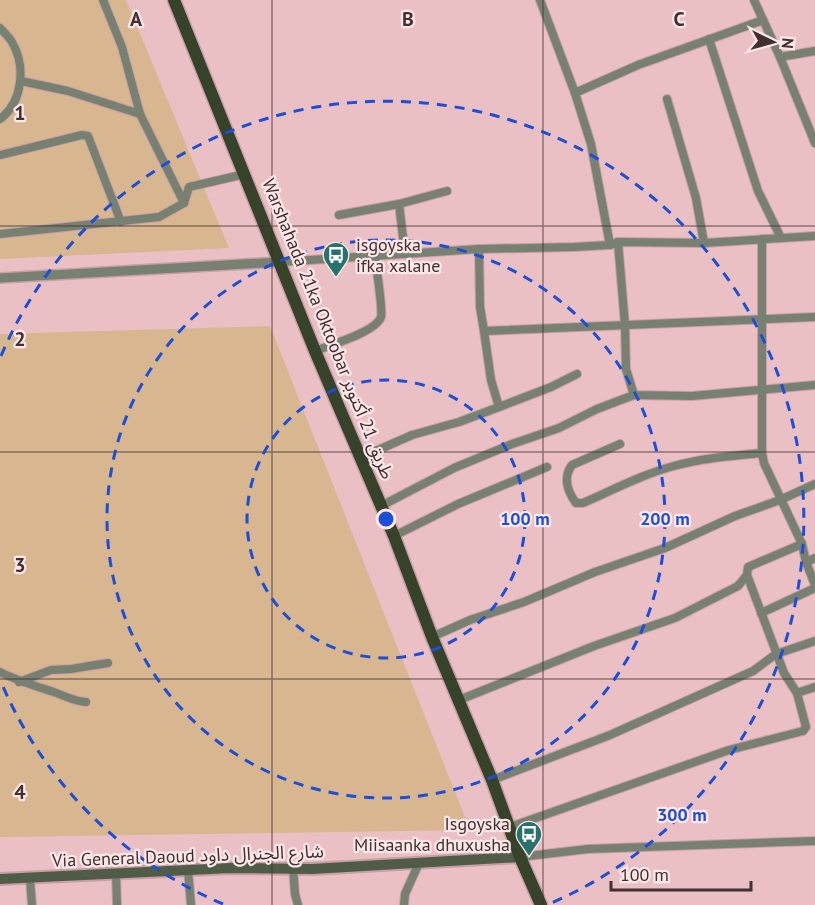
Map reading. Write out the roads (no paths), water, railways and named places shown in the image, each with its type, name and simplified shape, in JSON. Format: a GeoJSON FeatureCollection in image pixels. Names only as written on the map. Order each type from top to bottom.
{"type":"FeatureCollection","features":[{"type":"Feature","properties":{"kind":"main road","name":"Warshahada 21ka Oktoobar طريق 21 أكتوبر"},"geometry":{"type":"LineString","coordinates":[[174,0],[315,351],[394,536],[432,638],[492,780],[520,857],[541,905]]}},
{"type":"Feature","properties":{"kind":"main road","name":"Via General Daoud شارع الجنرال داود"},"geometry":{"type":"LineString","coordinates":[[0,879],[520,857]]}},
{"type":"Feature","properties":{"kind":"street"},"geometry":{"type":"LineString","coordinates":[[103,0],[122,47],[140,114],[184,203]]}},
{"type":"Feature","properties":{"kind":"street"},"geometry":{"type":"LineString","coordinates":[[540,0],[575,93],[591,144],[614,243],[625,325],[626,369],[634,395]]}},
{"type":"Feature","properties":{"kind":"street"},"geometry":{"type":"LineString","coordinates":[[754,0],[815,143]]}},
{"type":"Feature","properties":{"kind":"street"},"geometry":{"type":"LineString","coordinates":[[575,93],[638,65],[763,20]]}},
{"type":"Feature","properties":{"kind":"street"},"geometry":{"type":"LineString","coordinates":[[0,28],[12,41],[20,60],[21,81],[16,99],[0,119]]}},
{"type":"Feature","properties":{"kind":"street"},"geometry":{"type":"LineString","coordinates":[[709,39],[758,191],[781,238]]}},
{"type":"Feature","properties":{"kind":"street"},"geometry":{"type":"LineString","coordinates":[[780,57],[815,51]]}},
{"type":"Feature","properties":{"kind":"street"},"geometry":{"type":"LineString","coordinates":[[21,81],[68,91],[140,114]]}},
{"type":"Feature","properties":{"kind":"street"},"geometry":{"type":"LineString","coordinates":[[667,99],[696,198],[704,243]]}},
{"type":"Feature","properties":{"kind":"street"},"geometry":{"type":"LineString","coordinates":[[0,155],[82,135],[88,136],[121,222]]}},
{"type":"Feature","properties":{"kind":"street"},"geometry":{"type":"LineString","coordinates":[[0,234],[159,217],[184,203],[189,187],[245,174]]}},
{"type":"Feature","properties":{"kind":"street"},"geometry":{"type":"LineString","coordinates":[[339,215],[399,204],[447,191]]}},
{"type":"Feature","properties":{"kind":"street"},"geometry":{"type":"LineString","coordinates":[[399,204],[405,254]]}},
{"type":"Feature","properties":{"kind":"street"},"geometry":{"type":"LineString","coordinates":[[0,278],[479,249],[614,243],[704,243],[815,236]]}},
{"type":"Feature","properties":{"kind":"street"},"geometry":{"type":"LineString","coordinates":[[760,613],[815,586],[801,544],[764,464],[762,453],[762,239]]}},
{"type":"Feature","properties":{"kind":"street"},"geometry":{"type":"LineString","coordinates":[[479,249],[480,307],[491,380],[499,407]]}},
{"type":"Feature","properties":{"kind":"street"},"geometry":{"type":"LineString","coordinates":[[315,351],[378,323],[381,313],[375,255]]}},
{"type":"Feature","properties":{"kind":"street"},"geometry":{"type":"LineString","coordinates":[[484,330],[815,317]]}},
{"type":"Feature","properties":{"kind":"street"},"geometry":{"type":"LineString","coordinates":[[360,458],[412,435],[459,422],[551,387],[577,374]]}},
{"type":"Feature","properties":{"kind":"street"},"geometry":{"type":"LineString","coordinates":[[381,506],[454,468],[559,428],[597,409],[634,395],[692,396],[815,385]]}},
{"type":"Feature","properties":{"kind":"street"},"geometry":{"type":"LineString","coordinates":[[620,444],[572,465],[567,472],[566,481],[576,503],[583,503],[673,466],[712,458],[762,453]]}},
{"type":"Feature","properties":{"kind":"street"},"geometry":{"type":"LineString","coordinates":[[394,536],[458,504],[547,466]]}},
{"type":"Feature","properties":{"kind":"street"},"geometry":{"type":"LineString","coordinates":[[432,638],[470,620],[524,602],[595,572],[665,548],[735,516],[780,500],[815,484]]}},
{"type":"Feature","properties":{"kind":"street"},"geometry":{"type":"LineString","coordinates":[[510,827],[729,750],[803,731],[806,727],[797,693],[784,673],[747,575],[748,567],[752,564],[801,544]]}},
{"type":"Feature","properties":{"kind":"street"},"geometry":{"type":"LineString","coordinates":[[806,562],[815,558]]}},
{"type":"Feature","properties":{"kind":"street"},"geometry":{"type":"LineString","coordinates":[[459,700],[594,646],[675,618],[738,586],[747,575]]}},
{"type":"Feature","properties":{"kind":"street"},"geometry":{"type":"LineString","coordinates":[[492,780],[659,714],[753,671],[776,654],[815,641]]}},
{"type":"Feature","properties":{"kind":"street"},"geometry":{"type":"LineString","coordinates":[[19,682],[51,670],[108,663]]}},
{"type":"Feature","properties":{"kind":"street"},"geometry":{"type":"LineString","coordinates":[[0,672],[19,682],[74,701],[86,702]]}},
{"type":"Feature","properties":{"kind":"street"},"geometry":{"type":"LineString","coordinates":[[797,693],[815,687]]}},
{"type":"Feature","properties":{"kind":"street"},"geometry":{"type":"LineString","coordinates":[[520,857],[588,849],[815,841]]}},
{"type":"Feature","properties":{"kind":"street"},"geometry":{"type":"LineString","coordinates":[[404,905],[405,894],[419,863]]}},
{"type":"Feature","properties":{"kind":"street"},"geometry":{"type":"LineString","coordinates":[[293,868],[298,905]]}},
{"type":"Feature","properties":{"kind":"street"},"geometry":{"type":"LineString","coordinates":[[188,870],[191,905]]}},
{"type":"Feature","properties":{"kind":"street"},"geometry":{"type":"LineString","coordinates":[[116,873],[117,905]]}},
{"type":"Feature","properties":{"kind":"street"},"geometry":{"type":"LineString","coordinates":[[30,879],[32,905]]}},
{"type":"Feature","properties":{"kind":"place","name":"isgoyska ifka xalane"},"geometry":{"type":"Point","coordinates":[336,278]}},
{"type":"Feature","properties":{"kind":"place","name":"Isgoyska Miisaanka dhuxusha"},"geometry":{"type":"Point","coordinates":[529,857]}}]}
